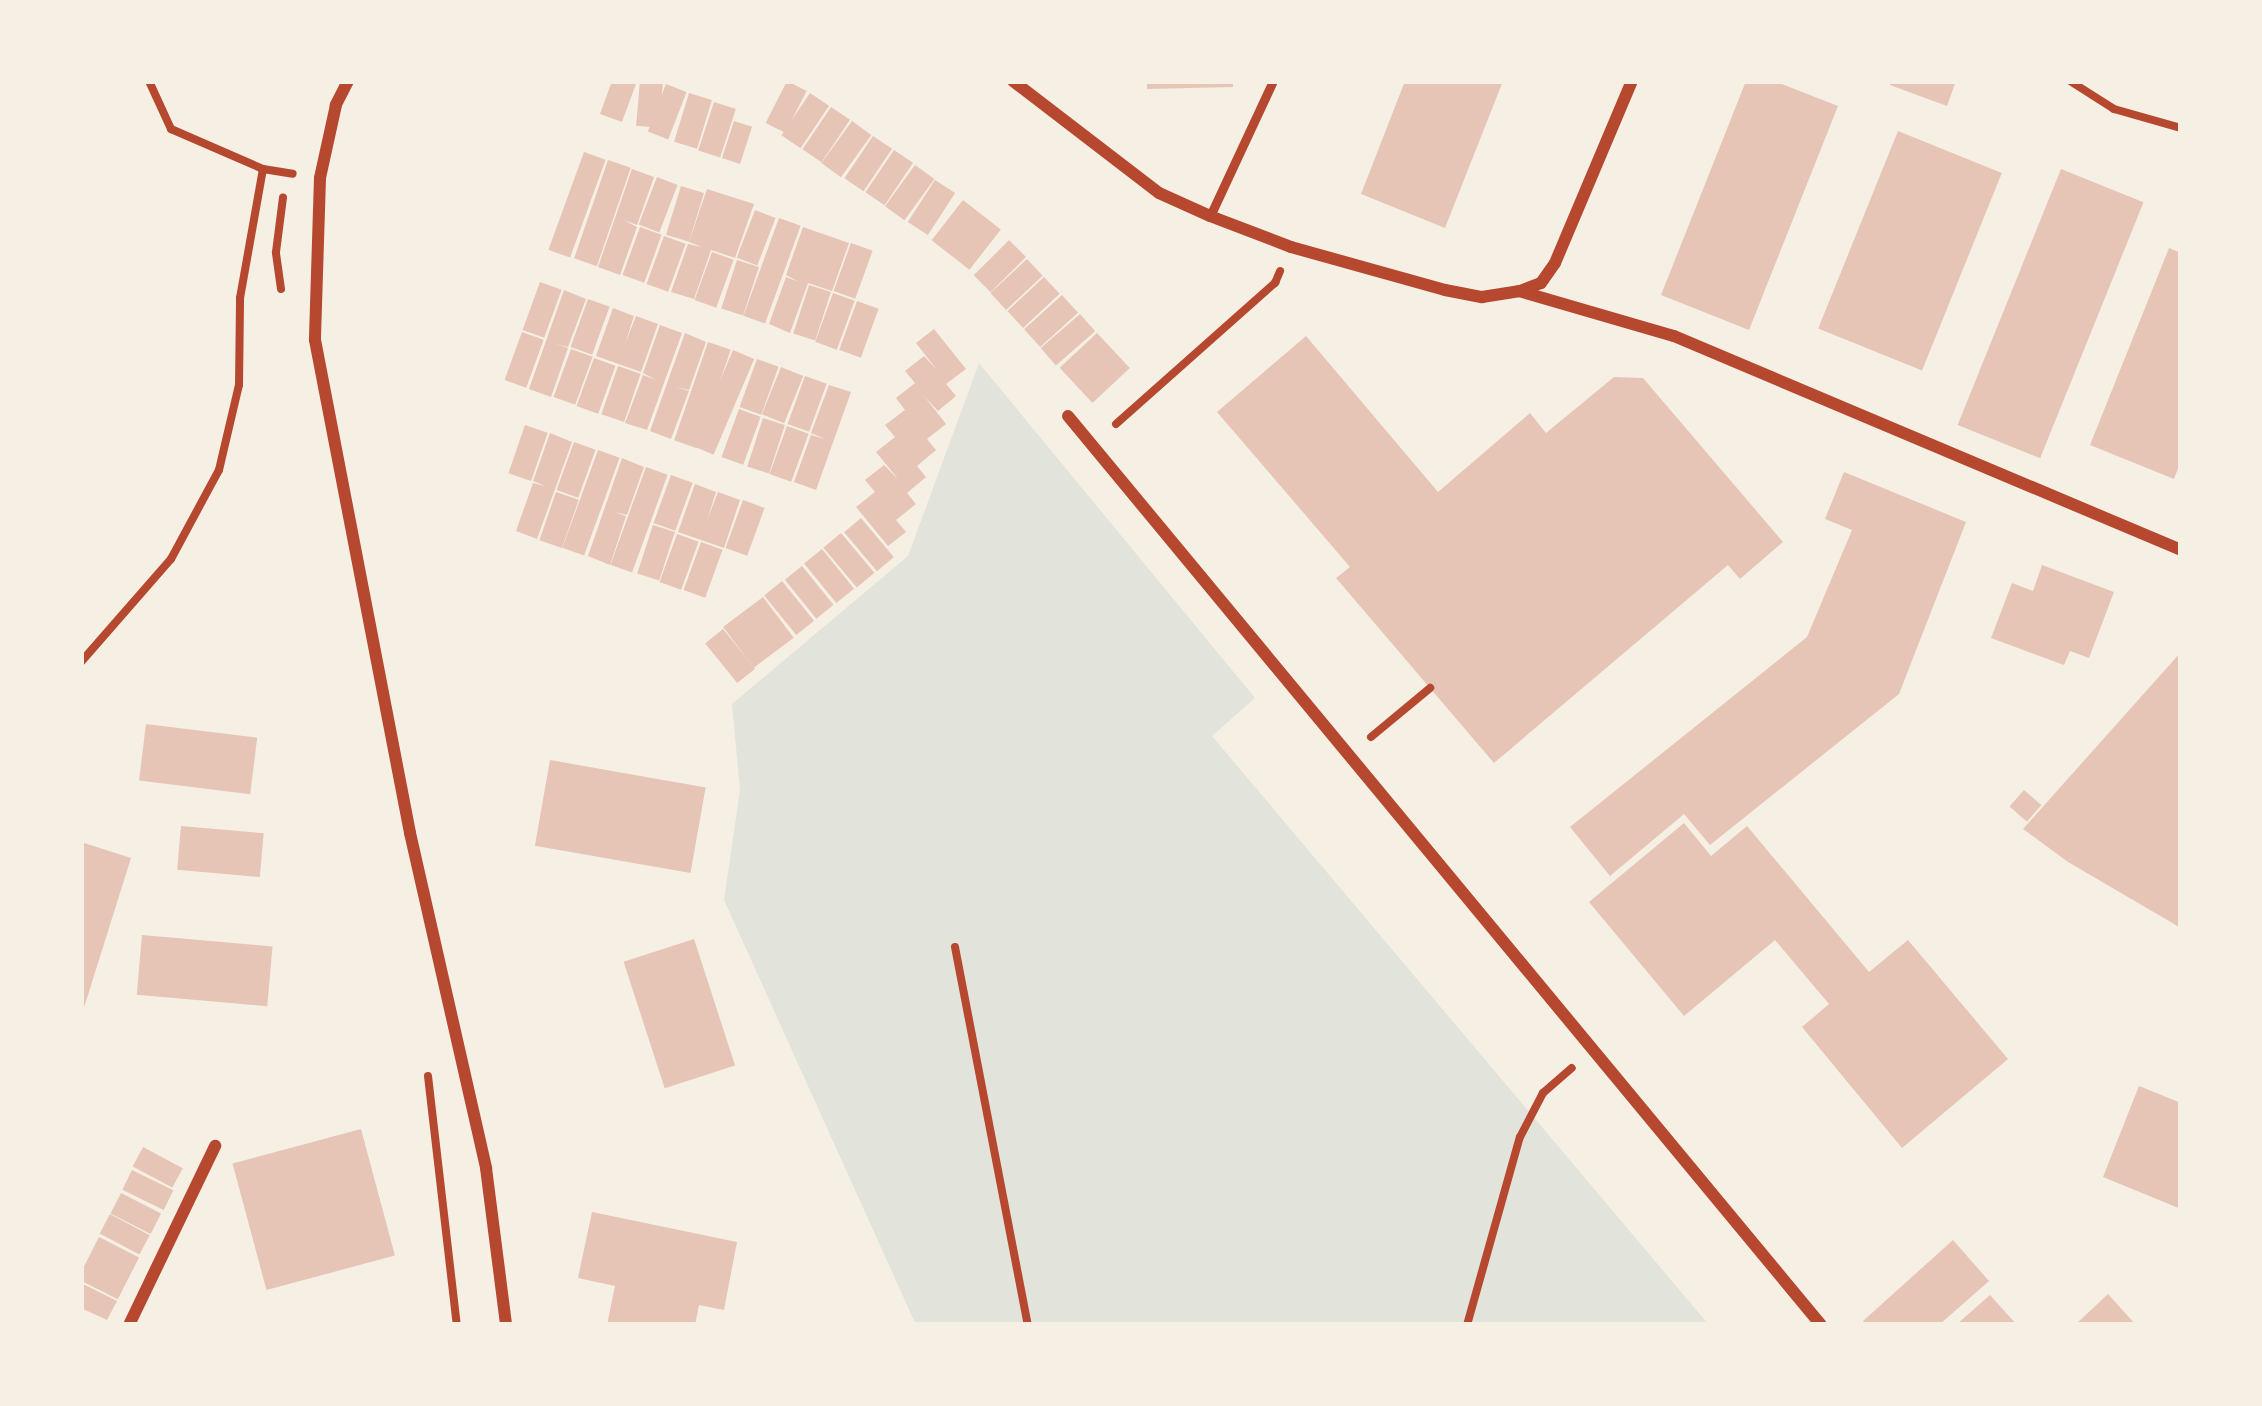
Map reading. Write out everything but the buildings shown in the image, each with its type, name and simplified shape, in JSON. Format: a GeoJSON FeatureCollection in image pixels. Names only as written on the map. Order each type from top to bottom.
{"type":"FeatureCollection","features":[{"type":"Feature","properties":{"kind":"street"},"geometry":{"type":"LineString","coordinates":[[348,81],[336,105],[320,178],[315,340],[410,833],[486,1168],[506,1325]]}},
{"type":"Feature","properties":{"kind":"street"},"geometry":{"type":"LineString","coordinates":[[1013,81],[1159,193],[1292,247],[1482,297],[1541,283],[1556,263],[1632,81]]}},
{"type":"Feature","properties":{"kind":"street"},"geometry":{"type":"LineString","coordinates":[[1520,290],[1674,336],[1962,452],[2181,550]]}},
{"type":"Feature","properties":{"kind":"street"},"geometry":{"type":"LineString","coordinates":[[1068,416],[1821,1325]]}},
{"type":"Feature","properties":{"kind":"street"},"geometry":{"type":"LineString","coordinates":[[129,1325],[215,1146]]}},
{"type":"Feature","properties":{"kind":"lane"},"geometry":{"type":"LineString","coordinates":[[1210,216],[1273,81]]}},
{"type":"Feature","properties":{"kind":"path"},"geometry":{"type":"LineString","coordinates":[[81,662],[171,560],[219,470],[239,386],[241,298],[263,169],[170,129],[149,81]]}},
{"type":"Feature","properties":{"kind":"path"},"geometry":{"type":"LineString","coordinates":[[2070,81],[2114,109],[2181,128]]}},
{"type":"Feature","properties":{"kind":"path"},"geometry":{"type":"LineString","coordinates":[[1092,444],[1275,283],[1292,247]]}},
{"type":"Feature","properties":{"kind":"path"},"geometry":{"type":"LineString","coordinates":[[1347,758],[1430,688]]}},
{"type":"Feature","properties":{"kind":"path"},"geometry":{"type":"LineString","coordinates":[[955,947],[1028,1325]]}},
{"type":"Feature","properties":{"kind":"path"},"geometry":{"type":"LineString","coordinates":[[1467,1325],[1520,1137],[1543,1093],[1591,1052]]}},
{"type":"Feature","properties":{"kind":"shaded area"},"geometry":{"type":"Polygon","coordinates":[[[979,363],[1255,698],[1212,736],[1709,1325],[916,1325],[724,900],[740,790],[732,704],[908,556],[979,363]]]}}]}
